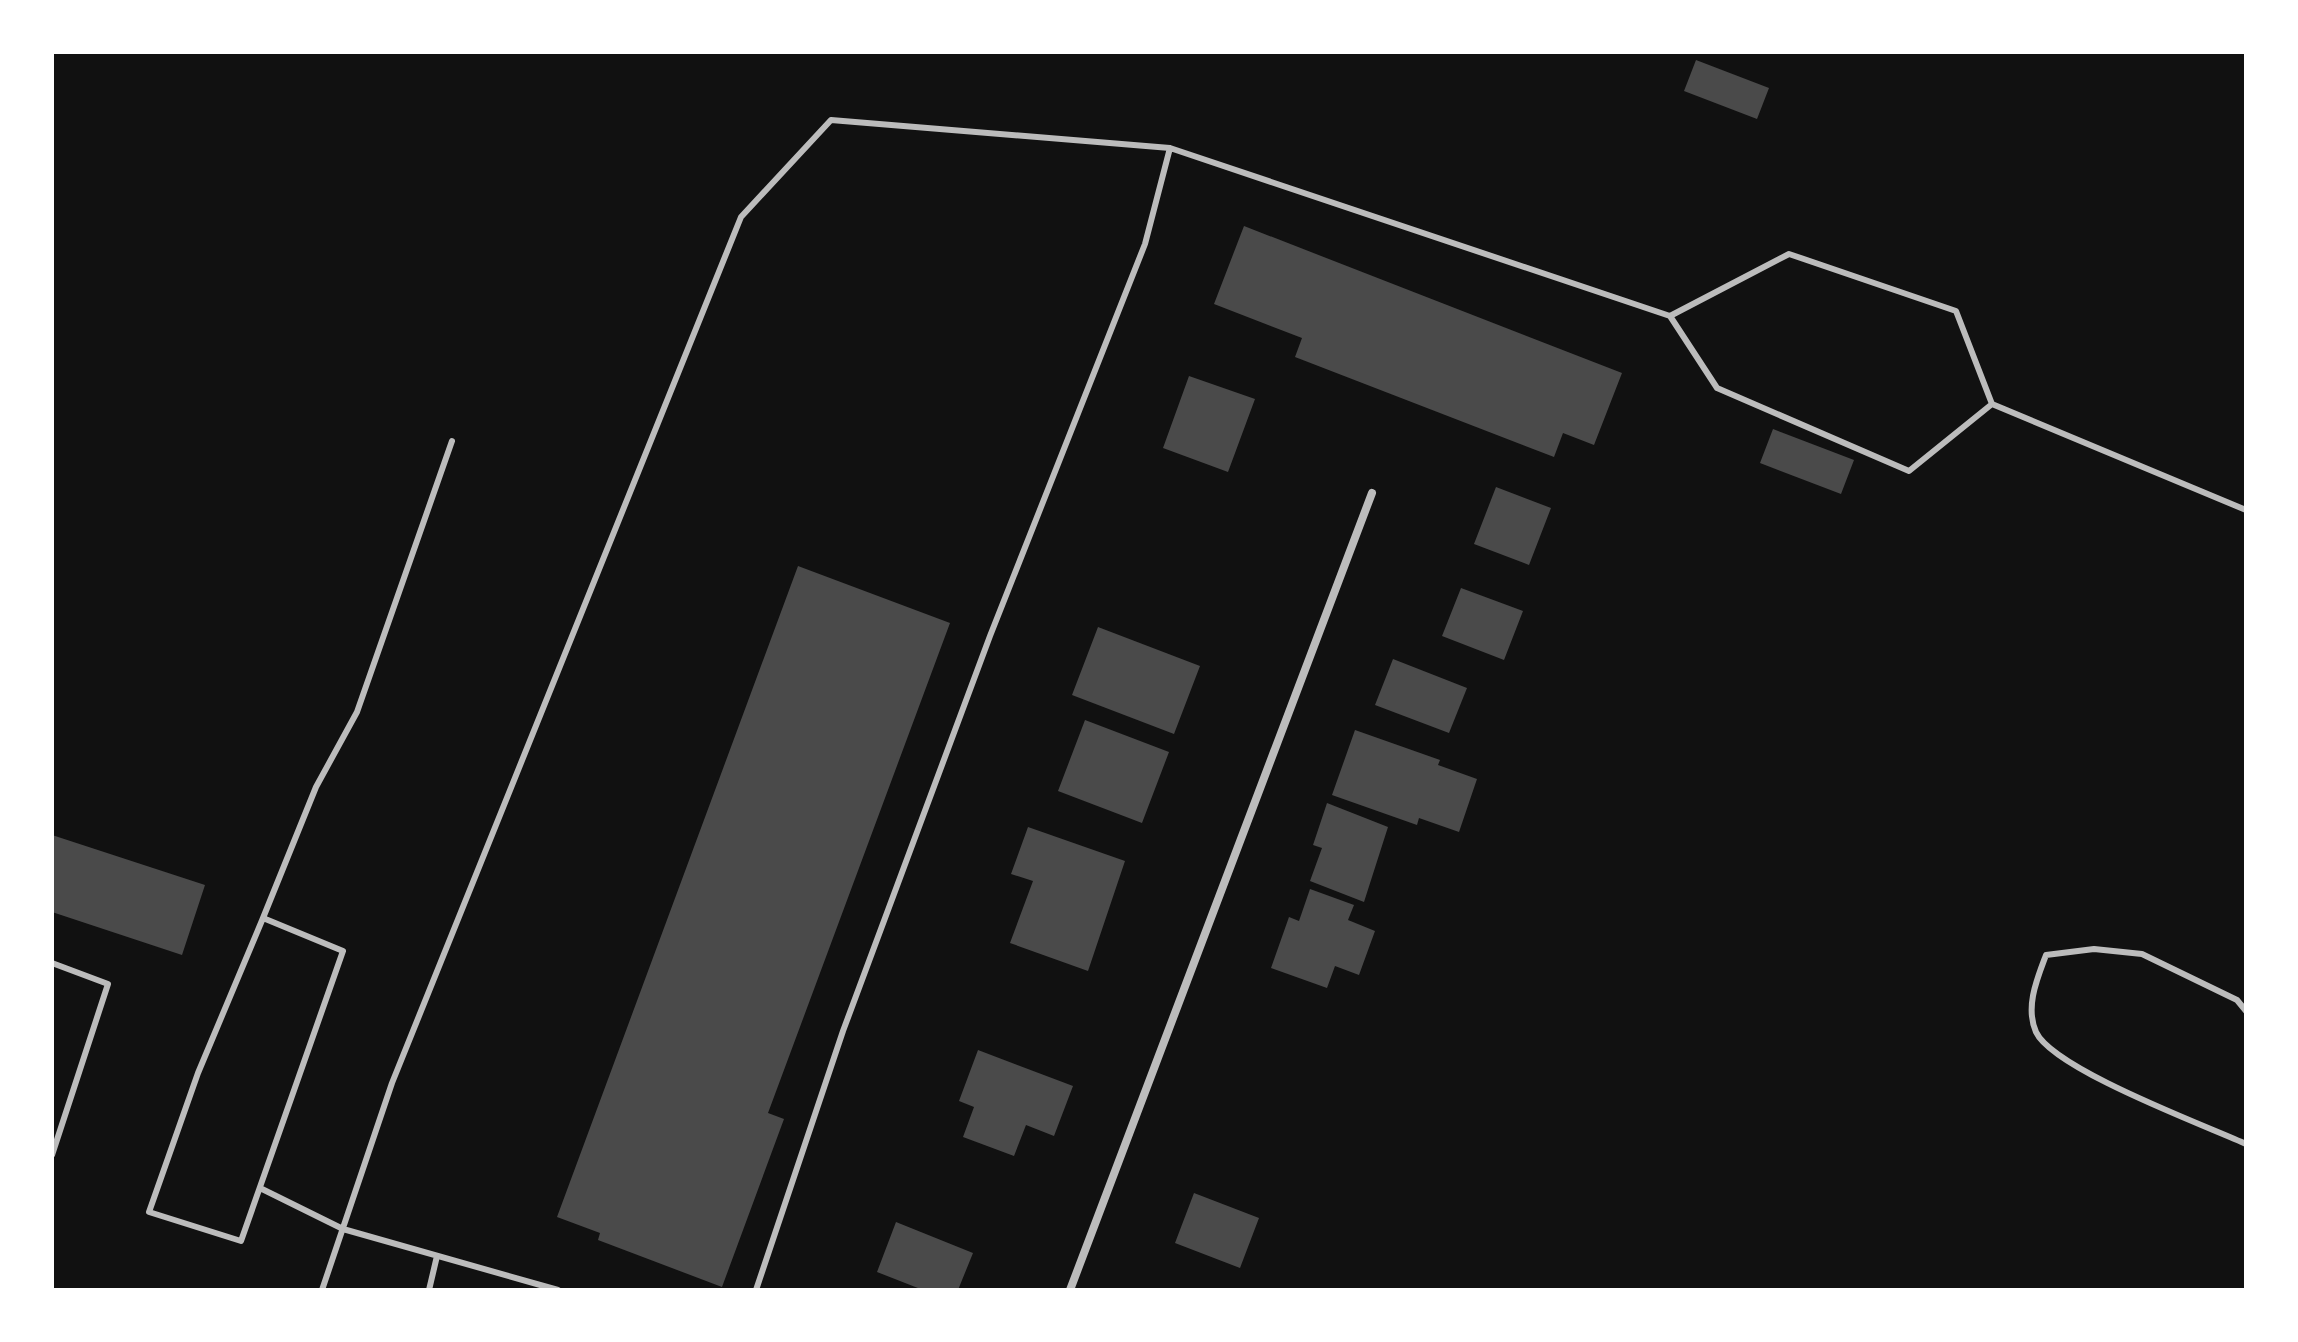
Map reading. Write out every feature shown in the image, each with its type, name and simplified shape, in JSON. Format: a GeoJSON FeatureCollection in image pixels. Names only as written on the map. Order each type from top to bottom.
{"type":"FeatureCollection","features":[{"type":"Feature","properties":{"kind":"street"},"geometry":{"type":"LineString","coordinates":[[1070,1290],[1372,493]]}},
{"type":"Feature","properties":{"kind":"lane"},"geometry":{"type":"LineString","coordinates":[[322,1290],[398,1068],[741,217],[831,120],[1170,148],[1670,316],[1717,388],[1909,471],[1992,404]]}},
{"type":"Feature","properties":{"kind":"lane"},"geometry":{"type":"LineString","coordinates":[[756,1290],[848,1016],[990,636],[1145,244],[1170,148]]}},
{"type":"Feature","properties":{"kind":"lane"},"geometry":{"type":"LineString","coordinates":[[1670,316],[1789,254],[1956,311],[1992,404],[2246,510]]}},
{"type":"Feature","properties":{"kind":"lane"},"geometry":{"type":"LineString","coordinates":[[263,918],[343,951],[241,1241],[149,1212],[198,1073],[316,787],[357,712],[452,441]]}},
{"type":"Feature","properties":{"kind":"lane"},"geometry":{"type":"LineString","coordinates":[[2246,1011],[2237,1000],[2142,954],[2094,949],[2046,955],[2032,994],[2036,1033],[2069,1064],[2246,1144]]}},
{"type":"Feature","properties":{"kind":"lane"},"geometry":{"type":"LineString","coordinates":[[52,963],[108,984],[52,1155]]}},
{"type":"Feature","properties":{"kind":"lane"},"geometry":{"type":"LineString","coordinates":[[260,1188],[343,1229],[558,1290]]}},
{"type":"Feature","properties":{"kind":"lane"},"geometry":{"type":"LineString","coordinates":[[429,1290],[437,1256]]}},
{"type":"Feature","properties":{"kind":"lane"},"geometry":{"type":"LineString","coordinates":[[524,1290],[527,1281]]}},
{"type":"Feature","properties":{"kind":"building"},"geometry":{"type":"Polygon","coordinates":[[[1696,60],[1769,88],[1757,119],[1684,91],[1696,60]]]}},
{"type":"Feature","properties":{"kind":"building"},"geometry":{"type":"Polygon","coordinates":[[[1244,226],[1622,373],[1594,445],[1563,433],[1554,457],[1295,357],[1302,338],[1214,304],[1244,226]]]}},
{"type":"Feature","properties":{"kind":"building"},"geometry":{"type":"Polygon","coordinates":[[[1189,376],[1255,399],[1228,472],[1163,448],[1189,376]]]}},
{"type":"Feature","properties":{"kind":"building"},"geometry":{"type":"Polygon","coordinates":[[[1773,429],[1854,460],[1841,494],[1760,463],[1773,429]]]}},
{"type":"Feature","properties":{"kind":"building"},"geometry":{"type":"Polygon","coordinates":[[[1496,487],[1551,508],[1529,565],[1474,544],[1496,487]]]}},
{"type":"Feature","properties":{"kind":"building"},"geometry":{"type":"Polygon","coordinates":[[[798,566],[950,623],[768,1113],[784,1119],[722,1287],[598,1240],[600,1233],[557,1217],[798,566]]]}},
{"type":"Feature","properties":{"kind":"building"},"geometry":{"type":"Polygon","coordinates":[[[1461,588],[1523,611],[1504,660],[1442,636],[1461,588]]]}},
{"type":"Feature","properties":{"kind":"building"},"geometry":{"type":"Polygon","coordinates":[[[1098,627],[1200,666],[1174,734],[1072,695],[1098,627]]]}},
{"type":"Feature","properties":{"kind":"building"},"geometry":{"type":"Polygon","coordinates":[[[1393,659],[1467,688],[1449,733],[1375,705],[1393,659]]]}},
{"type":"Feature","properties":{"kind":"building"},"geometry":{"type":"Polygon","coordinates":[[[1085,720],[1169,752],[1142,823],[1058,791],[1085,720]]]}},
{"type":"Feature","properties":{"kind":"building"},"geometry":{"type":"Polygon","coordinates":[[[1355,730],[1440,760],[1438,765],[1477,779],[1459,832],[1419,818],[1417,825],[1332,795],[1355,730]]]}},
{"type":"Feature","properties":{"kind":"building"},"geometry":{"type":"Polygon","coordinates":[[[1327,803],[1388,827],[1364,902],[1310,881],[1322,848],[1313,845],[1327,803]]]}},
{"type":"Feature","properties":{"kind":"building"},"geometry":{"type":"Polygon","coordinates":[[[1028,827],[1125,861],[1088,971],[1010,943],[1033,881],[1011,874],[1028,827]]]}},
{"type":"Feature","properties":{"kind":"building"},"geometry":{"type":"Polygon","coordinates":[[[52,835],[205,885],[182,955],[52,912],[52,835]]]}},
{"type":"Feature","properties":{"kind":"building"},"geometry":{"type":"Polygon","coordinates":[[[1310,889],[1354,905],[1348,920],[1375,931],[1359,975],[1335,966],[1327,988],[1271,968],[1289,917],[1299,921],[1310,889]]]}},
{"type":"Feature","properties":{"kind":"building"},"geometry":{"type":"Polygon","coordinates":[[[978,1050],[1073,1086],[1054,1136],[1026,1125],[1014,1156],[963,1137],[974,1107],[959,1101],[978,1050]]]}},
{"type":"Feature","properties":{"kind":"building"},"geometry":{"type":"Polygon","coordinates":[[[1194,1193],[1259,1218],[1240,1268],[1175,1243],[1194,1193]]]}},
{"type":"Feature","properties":{"kind":"building"},"geometry":{"type":"Polygon","coordinates":[[[896,1222],[973,1253],[958,1290],[923,1290],[877,1272],[896,1222]]]}}]}
